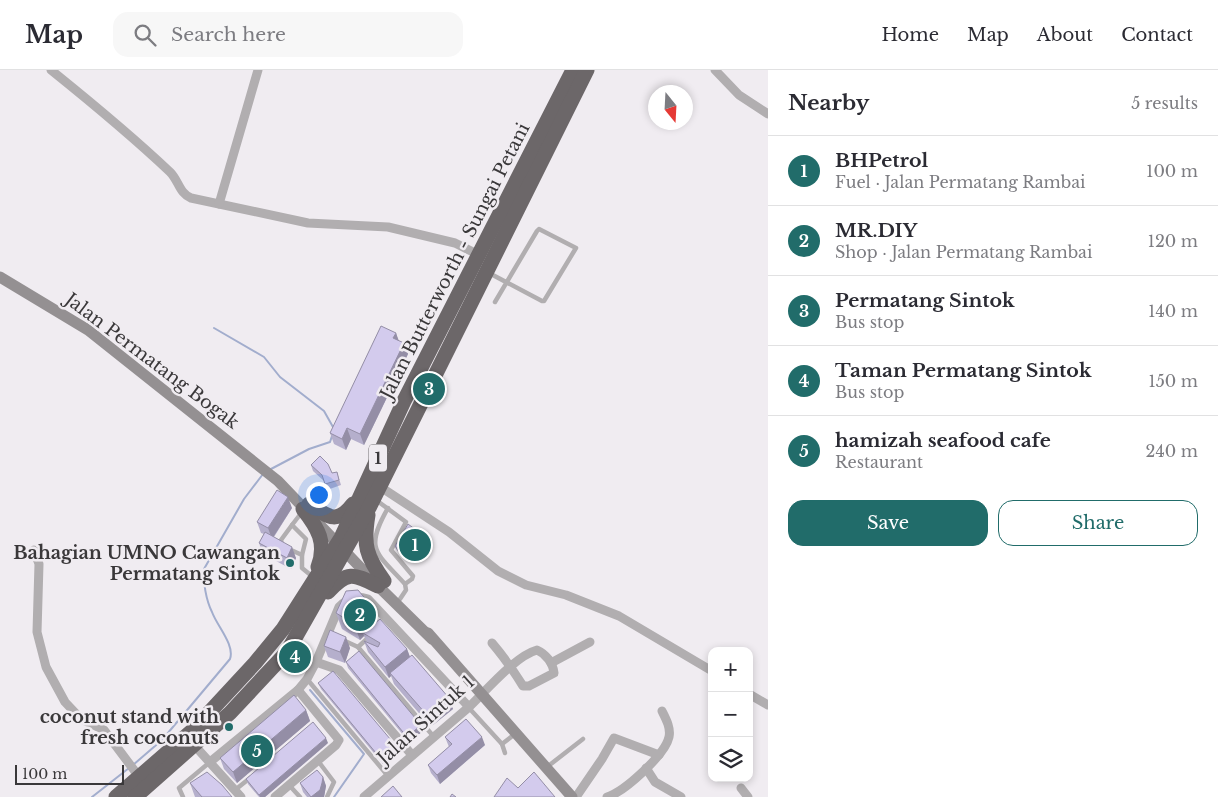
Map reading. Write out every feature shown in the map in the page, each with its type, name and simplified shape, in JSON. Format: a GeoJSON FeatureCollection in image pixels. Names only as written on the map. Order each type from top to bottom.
{"type":"FeatureCollection","features":[{"type":"Feature","properties":{"kind":"highway","name":"Jalan Butterworth - Sungai Petani"},"geometry":{"type":"LineString","coordinates":[[371,495],[404,401],[474,252],[573,70]]}},
{"type":"Feature","properties":{"kind":"highway","name":"Jalan Butterworth - Sungai Petani"},"geometry":{"type":"LineString","coordinates":[[135,797],[195,746],[230,713],[287,652],[313,610],[343,544],[489,273],[587,70]]}},
{"type":"Feature","properties":{"kind":"highway"},"geometry":{"type":"LineString","coordinates":[[306,507],[326,516],[339,517],[371,495]]}},
{"type":"Feature","properties":{"kind":"highway"},"geometry":{"type":"LineString","coordinates":[[371,495],[365,544],[368,556],[381,584]]}},
{"type":"Feature","properties":{"kind":"highway"},"geometry":{"type":"LineString","coordinates":[[306,507],[321,536],[321,558],[314,578]]}},
{"type":"Feature","properties":{"kind":"highway","name":"Jalan Butterworth - Sungai Petani"},"geometry":{"type":"LineString","coordinates":[[116,797],[138,775],[192,730],[255,663],[283,629],[314,578],[343,544]]}},
{"type":"Feature","properties":{"kind":"highway"},"geometry":{"type":"LineString","coordinates":[[313,610],[344,577],[359,577],[381,584]]}},
{"type":"Feature","properties":{"kind":"street"},"geometry":{"type":"LineString","coordinates":[[51,70],[117,122],[176,178],[185,196],[308,222],[388,227],[456,243],[474,252]]}},
{"type":"Feature","properties":{"kind":"street"},"geometry":{"type":"LineString","coordinates":[[219,204],[258,70]]}},
{"type":"Feature","properties":{"kind":"street"},"geometry":{"type":"LineString","coordinates":[[715,70],[739,95],[767,112]]}},
{"type":"Feature","properties":{"kind":"street","name":"Jalan Permatang Bogak"},"geometry":{"type":"LineString","coordinates":[[0,277],[88,330],[263,469],[306,507],[381,584]]}},
{"type":"Feature","properties":{"kind":"street"},"geometry":{"type":"LineString","coordinates":[[371,495],[449,532],[498,571],[526,585],[566,595],[619,616],[708,669]]}},
{"type":"Feature","properties":{"kind":"street"},"geometry":{"type":"LineString","coordinates":[[34,550],[39,564],[37,632],[46,667],[65,702],[81,719],[104,730],[138,775]]}},
{"type":"Feature","properties":{"kind":"street"},"geometry":{"type":"LineString","coordinates":[[381,584],[400,599],[432,639]]}},
{"type":"Feature","properties":{"kind":"street"},"geometry":{"type":"LineString","coordinates":[[381,584],[572,797]]}},
{"type":"Feature","properties":{"kind":"street"},"geometry":{"type":"LineString","coordinates":[[210,762],[298,690],[307,679],[330,635],[339,607],[347,599],[359,596],[368,599],[386,623],[469,707]]}},
{"type":"Feature","properties":{"kind":"street"},"geometry":{"type":"LineString","coordinates":[[492,643],[526,687],[552,675],[554,670],[551,663],[590,642]]}},
{"type":"Feature","properties":{"kind":"street","name":"Jalan Sintuk 1"},"geometry":{"type":"LineString","coordinates":[[364,797],[469,707],[482,695],[484,689],[529,653],[537,650],[544,654],[551,663]]}},
{"type":"Feature","properties":{"kind":"street"},"geometry":{"type":"LineString","coordinates":[[316,662],[339,670],[412,755]]}},
{"type":"Feature","properties":{"kind":"street"},"geometry":{"type":"LineString","coordinates":[[275,797],[339,740],[318,720],[298,690]]}},
{"type":"Feature","properties":{"kind":"street"},"geometry":{"type":"LineString","coordinates":[[753,696],[768,705]]}},
{"type":"Feature","properties":{"kind":"street"},"geometry":{"type":"LineString","coordinates":[[607,797],[616,793],[659,755],[670,736],[668,723],[662,711]]}},
{"type":"Feature","properties":{"kind":"street"},"geometry":{"type":"LineString","coordinates":[[576,797],[614,738],[659,755]]}},
{"type":"Feature","properties":{"kind":"street"},"geometry":{"type":"LineString","coordinates":[[195,746],[238,794]]}},
{"type":"Feature","properties":{"kind":"street"},"geometry":{"type":"LineString","coordinates":[[646,768],[655,782],[682,797]]}},
{"type":"Feature","properties":{"kind":"street"},"geometry":{"type":"LineString","coordinates":[[741,788],[748,797]]}},
{"type":"Feature","properties":{"kind":"lane"},"geometry":{"type":"LineString","coordinates":[[489,273],[504,281],[544,300],[576,248],[539,229],[504,281],[495,302]]}},
{"type":"Feature","properties":{"kind":"lane"},"geometry":{"type":"LineString","coordinates":[[371,495],[406,522],[390,550],[413,576],[405,584]]}},
{"type":"Feature","properties":{"kind":"lane"},"geometry":{"type":"LineString","coordinates":[[302,555],[280,543],[306,507]]}},
{"type":"Feature","properties":{"kind":"lane"},"geometry":{"type":"LineString","coordinates":[[388,508],[376,531],[374,546],[377,553],[405,584],[406,590],[400,599]]}},
{"type":"Feature","properties":{"kind":"lane"},"geometry":{"type":"LineString","coordinates":[[292,525],[306,539],[302,555],[302,568],[314,578]]}},
{"type":"Feature","properties":{"kind":"lane"},"geometry":{"type":"LineString","coordinates":[[358,647],[376,631]]}},
{"type":"Feature","properties":{"kind":"lane"},"geometry":{"type":"LineString","coordinates":[[340,639],[358,647],[434,737]]}},
{"type":"Feature","properties":{"kind":"lane"},"geometry":{"type":"LineString","coordinates":[[389,683],[396,677]]}},
{"type":"Feature","properties":{"kind":"lane"},"geometry":{"type":"LineString","coordinates":[[307,679],[388,776]]}},
{"type":"Feature","properties":{"kind":"lane"},"geometry":{"type":"LineString","coordinates":[[469,707],[502,744],[505,753]]}},
{"type":"Feature","properties":{"kind":"lane"},"geometry":{"type":"LineString","coordinates":[[502,744],[515,734]]}},
{"type":"Feature","properties":{"kind":"lane"},"geometry":{"type":"LineString","coordinates":[[546,768],[583,739]]}},
{"type":"Feature","properties":{"kind":"lane"},"geometry":{"type":"LineString","coordinates":[[318,760],[334,782],[326,797]]}},
{"type":"Feature","properties":{"kind":"lane"},"geometry":{"type":"LineString","coordinates":[[183,797],[179,794],[179,788],[210,762]]}},
{"type":"Feature","properties":{"kind":"lane"},"geometry":{"type":"LineString","coordinates":[[238,794],[257,772]]}},
{"type":"Feature","properties":{"kind":"lane"},"geometry":{"type":"LineString","coordinates":[[289,785],[300,797]]}},
{"type":"Feature","properties":{"kind":"building"},"geometry":{"type":"Polygon","coordinates":[[[381,326],[396,333],[393,338],[404,343],[360,434],[347,428],[342,439],[330,433],[381,326]]]}},
{"type":"Feature","properties":{"kind":"building"},"geometry":{"type":"Polygon","coordinates":[[[320,456],[328,464],[332,473],[337,472],[339,480],[325,484],[322,475],[311,465],[320,456]]]}},
{"type":"Feature","properties":{"kind":"building"},"geometry":{"type":"Polygon","coordinates":[[[277,490],[288,497],[268,528],[257,522],[277,490]]]}},
{"type":"Feature","properties":{"kind":"building"},"geometry":{"type":"Polygon","coordinates":[[[408,524],[416,530],[413,534],[427,545],[420,555],[404,547],[400,553],[395,546],[408,524]]]}},
{"type":"Feature","properties":{"kind":"building"},"geometry":{"type":"Polygon","coordinates":[[[265,532],[292,547],[287,558],[259,543],[265,532]]]}},
{"type":"Feature","properties":{"kind":"building"},"geometry":{"type":"Polygon","coordinates":[[[358,590],[373,608],[354,624],[336,613],[346,591],[358,590]]]}},
{"type":"Feature","properties":{"kind":"building"},"geometry":{"type":"Polygon","coordinates":[[[380,619],[407,649],[385,667],[364,641],[378,647],[380,643],[363,633],[380,619]]]}},
{"type":"Feature","properties":{"kind":"building"},"geometry":{"type":"Polygon","coordinates":[[[330,630],[346,637],[340,652],[324,646],[330,630]]]}},
{"type":"Feature","properties":{"kind":"building"},"geometry":{"type":"Polygon","coordinates":[[[359,651],[421,725],[407,737],[346,662],[359,651]]]}},
{"type":"Feature","properties":{"kind":"building"},"geometry":{"type":"Polygon","coordinates":[[[412,655],[449,698],[429,714],[426,714],[390,673],[412,655]]]}},
{"type":"Feature","properties":{"kind":"building"},"geometry":{"type":"Polygon","coordinates":[[[333,671],[396,746],[381,759],[318,683],[333,671]]]}},
{"type":"Feature","properties":{"kind":"building"},"geometry":{"type":"Polygon","coordinates":[[[294,695],[306,710],[233,772],[220,758],[294,695]]]}},
{"type":"Feature","properties":{"kind":"building"},"geometry":{"type":"Polygon","coordinates":[[[466,719],[482,737],[437,775],[428,765],[452,744],[445,737],[466,719]]]}},
{"type":"Feature","properties":{"kind":"building"},"geometry":{"type":"Polygon","coordinates":[[[313,722],[326,738],[259,795],[246,779],[313,722]]]}},
{"type":"Feature","properties":{"kind":"building"},"geometry":{"type":"Polygon","coordinates":[[[317,770],[323,777],[322,783],[320,790],[311,797],[300,783],[317,770]]]}},
{"type":"Feature","properties":{"kind":"building"},"geometry":{"type":"Polygon","coordinates":[[[207,772],[232,797],[202,797],[190,783],[207,772]]]}},
{"type":"Feature","properties":{"kind":"building"},"geometry":{"type":"Polygon","coordinates":[[[534,772],[555,797],[494,797],[507,778],[518,788],[534,772]]]}},
{"type":"Feature","properties":{"kind":"building"},"geometry":{"type":"Polygon","coordinates":[[[393,786],[402,797],[381,797],[393,786]]]}},
{"type":"Feature","properties":{"kind":"waterway"},"geometry":{"type":"LineString","coordinates":[[214,328],[264,357],[280,377],[324,411],[333,427]]}},
{"type":"Feature","properties":{"kind":"waterway"},"geometry":{"type":"LineString","coordinates":[[271,469],[309,449],[330,442],[332,436]]}},
{"type":"Feature","properties":{"kind":"waterway"},"geometry":{"type":"LineString","coordinates":[[133,765],[162,740],[230,659],[231,654],[228,642],[208,602],[204,569],[244,499],[263,474]]}},
{"type":"Feature","properties":{"kind":"waterway"},"geometry":{"type":"LineString","coordinates":[[310,690],[364,754],[334,797]]}},
{"type":"Feature","properties":{"kind":"waterway"},"geometry":{"type":"LineString","coordinates":[[92,797],[129,768]]}},
{"type":"Feature","properties":{"kind":"place","name":"Permatang Sintok"},"geometry":{"type":"Point","coordinates":[429,389]}},
{"type":"Feature","properties":{"kind":"place","name":"BHPetrol"},"geometry":{"type":"Point","coordinates":[415,545]}},
{"type":"Feature","properties":{"kind":"place","name":"Bahagian UMNO Cawangan Permatang Sintok"},"geometry":{"type":"Point","coordinates":[290,563]}},
{"type":"Feature","properties":{"kind":"place","name":"MR.DIY"},"geometry":{"type":"Point","coordinates":[360,615]}},
{"type":"Feature","properties":{"kind":"place","name":"Taman Permatang Sintok"},"geometry":{"type":"Point","coordinates":[295,657]}},
{"type":"Feature","properties":{"kind":"place","name":"coconut stand with fresh coconuts"},"geometry":{"type":"Point","coordinates":[229,727]}},
{"type":"Feature","properties":{"kind":"place","name":"hamizah seafood cafe"},"geometry":{"type":"Point","coordinates":[257,751]}}]}
